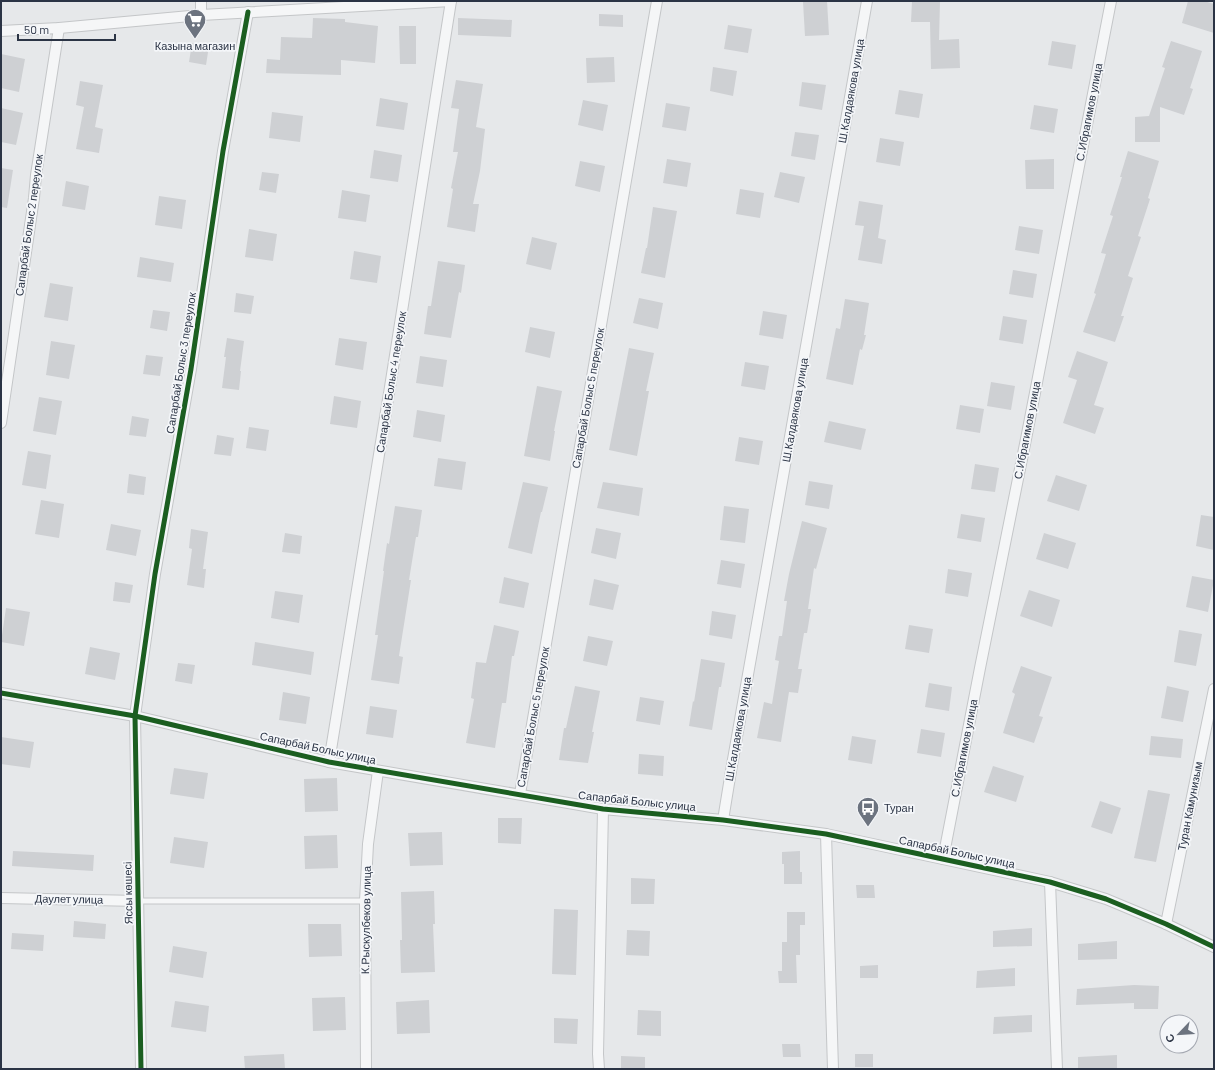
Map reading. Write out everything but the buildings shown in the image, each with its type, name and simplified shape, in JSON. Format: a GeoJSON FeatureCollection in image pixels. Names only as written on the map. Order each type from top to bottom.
{"type":"FeatureCollection","features":[{"type":"Feature","properties":{"kind":"street"},"geometry":{"type":"LineString","coordinates":[[200,15],[201,1]]}},
{"type":"Feature","properties":{"kind":"street"},"geometry":{"type":"LineString","coordinates":[[1,31],[59,28],[200,15],[385,3],[451,1]]}},
{"type":"Feature","properties":{"kind":"street","name":"Сапарбай Болыс 4 переулок"},"geometry":{"type":"LineString","coordinates":[[329,762],[451,1]]}},
{"type":"Feature","properties":{"kind":"street","name":"Сапарбай Болыс 5 переулок"},"geometry":{"type":"LineString","coordinates":[[520,794],[657,1]]}},
{"type":"Feature","properties":{"kind":"street","name":"Ш.Калдаякова улица"},"geometry":{"type":"LineString","coordinates":[[723,820],[867,1]]}},
{"type":"Feature","properties":{"kind":"street","name":"С.Ибрагимов улица"},"geometry":{"type":"LineString","coordinates":[[943,859],[1111,1]]}},
{"type":"Feature","properties":{"kind":"street","name":"Сапарбай Болыс 3 переулок"},"geometry":{"type":"LineString","coordinates":[[135,716],[155,574],[191,369],[223,151],[248,12]]}},
{"type":"Feature","properties":{"kind":"street","name":"Сапарбай Болыс 2 переулок"},"geometry":{"type":"LineString","coordinates":[[1,423],[34,198],[36,175],[59,28]]}},
{"type":"Feature","properties":{"kind":"street","name":"Туран Камунизым"},"geometry":{"type":"LineString","coordinates":[[1166,924],[1214,689]]}},
{"type":"Feature","properties":{"kind":"street","name":"Сапарбай Болыс улица"},"geometry":{"type":"LineString","coordinates":[[1,693],[135,716],[329,762],[520,794],[603,810],[723,820],[826,834],[1050,882],[1106,899],[1166,924],[1214,948]]}},
{"type":"Feature","properties":{"kind":"street","name":"Яссы көшесі"},"geometry":{"type":"LineString","coordinates":[[135,716],[141,1069]]}},
{"type":"Feature","properties":{"kind":"street","name":"К.Рыскулбеков улица"},"geometry":{"type":"LineString","coordinates":[[366,1069],[365,901],[368,844],[378,771]]}},
{"type":"Feature","properties":{"kind":"street"},"geometry":{"type":"LineString","coordinates":[[599,1069],[598,1046],[603,810]]}},
{"type":"Feature","properties":{"kind":"street"},"geometry":{"type":"LineString","coordinates":[[826,834],[833,1069]]}},
{"type":"Feature","properties":{"kind":"street"},"geometry":{"type":"LineString","coordinates":[[1050,882],[1057,1069]]}},
{"type":"Feature","properties":{"kind":"street","name":"Даулет улица"},"geometry":{"type":"LineString","coordinates":[[1,898],[138,900]]}},
{"type":"Feature","properties":{"kind":"lane"},"geometry":{"type":"LineString","coordinates":[[138,900],[365,901]]}},
{"type":"Feature","properties":{"kind":"cycle path"},"geometry":{"type":"LineString","coordinates":[[141,1069],[135,716],[155,574],[191,369],[223,151],[248,12]]}},
{"type":"Feature","properties":{"kind":"cycle path"},"geometry":{"type":"LineString","coordinates":[[1,693],[135,716],[329,762],[603,809],[723,820],[826,834],[1050,882],[1106,899],[1166,924],[1214,947]]}},
{"type":"Feature","properties":{"kind":"place","name":"Казына магазин"},"geometry":{"type":"Point","coordinates":[195,40]}},
{"type":"Feature","properties":{"kind":"place","name":"Туран"},"geometry":{"type":"Point","coordinates":[868,828]}}]}
